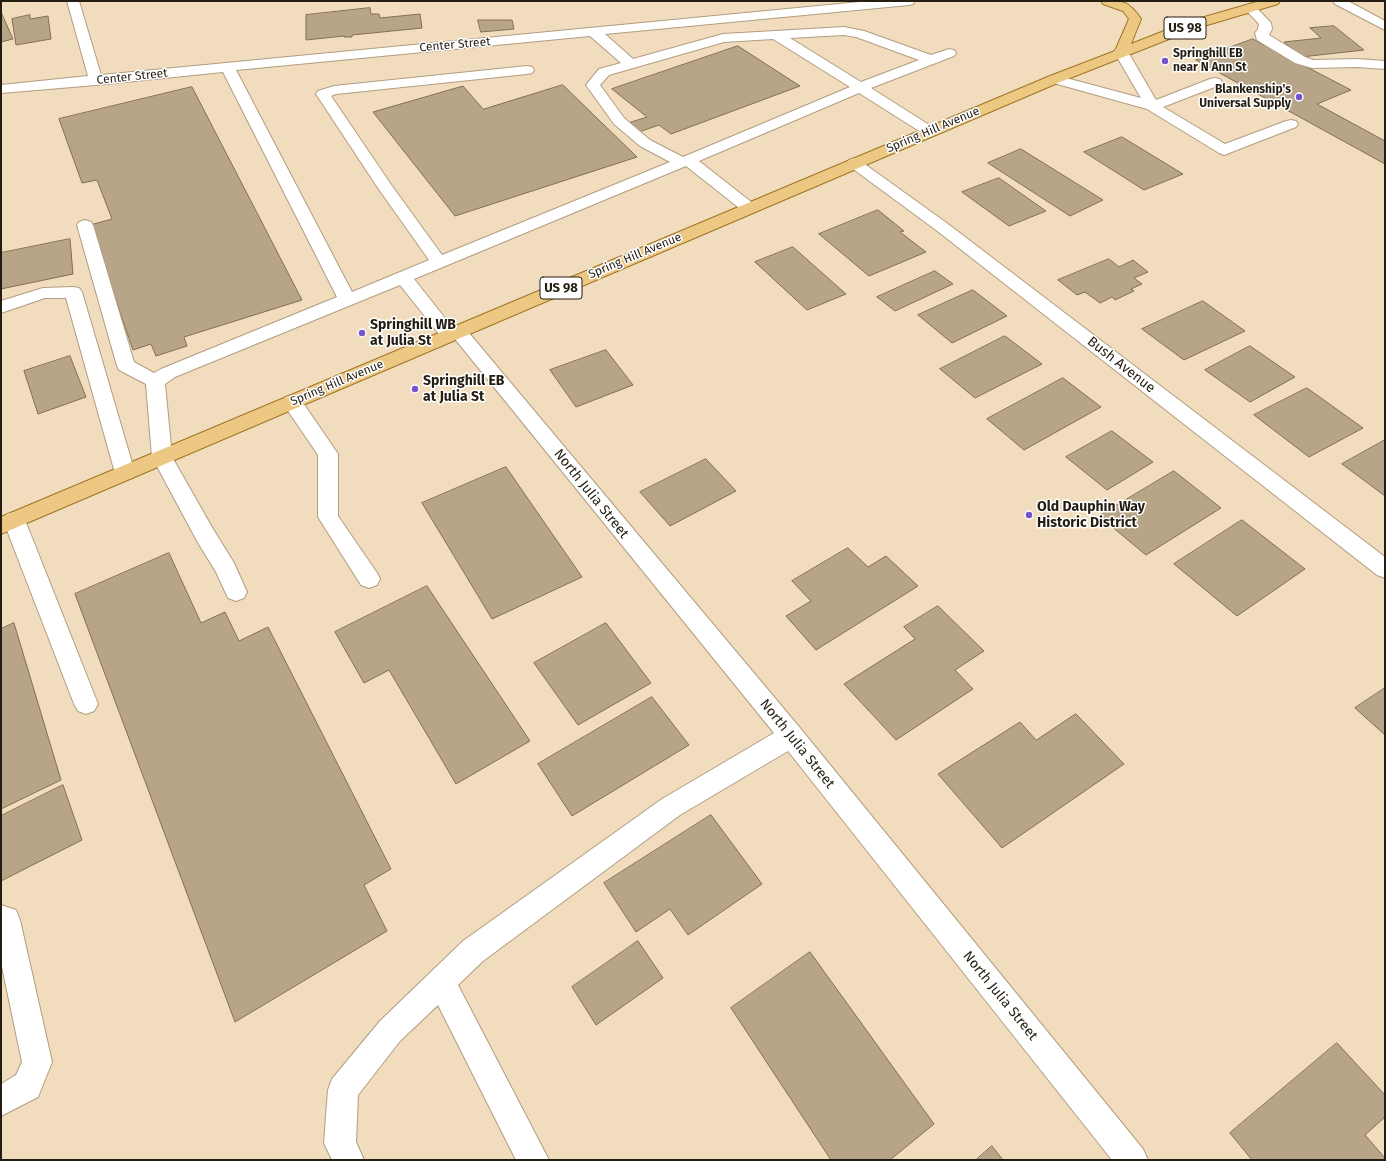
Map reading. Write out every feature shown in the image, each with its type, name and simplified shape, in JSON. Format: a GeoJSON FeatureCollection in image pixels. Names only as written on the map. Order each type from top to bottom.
{"type":"FeatureCollection","features":[{"type":"Feature","properties":{"kind":"main road"},"geometry":{"type":"LineString","coordinates":[[1107,1],[1127,8],[1135,18],[1121,52]]}},
{"type":"Feature","properties":{"kind":"main road","name":"Spring Hill Avenue"},"geometry":{"type":"LineString","coordinates":[[8,523],[929,131],[1055,79],[1192,25],[1274,1]]}},
{"type":"Feature","properties":{"kind":"street"},"geometry":{"type":"LineString","coordinates":[[73,1],[96,81]]}},
{"type":"Feature","properties":{"kind":"street","name":"Center Street"},"geometry":{"type":"LineString","coordinates":[[1,89],[96,81],[908,1]]}},
{"type":"Feature","properties":{"kind":"street"},"geometry":{"type":"LineString","coordinates":[[1339,1],[1385,26]]}},
{"type":"Feature","properties":{"kind":"street"},"geometry":{"type":"LineString","coordinates":[[1250,8],[1265,23],[1265,29],[1262,33],[1262,37],[1300,60],[1319,65],[1357,63],[1385,65]]}},
{"type":"Feature","properties":{"kind":"street"},"geometry":{"type":"LineString","coordinates":[[594,32],[632,65]]}},
{"type":"Feature","properties":{"kind":"street"},"geometry":{"type":"LineString","coordinates":[[748,208],[684,161],[646,143],[619,121],[592,85],[604,72],[722,38],[844,32],[852,33],[932,60]]}},
{"type":"Feature","properties":{"kind":"street"},"geometry":{"type":"LineString","coordinates":[[776,35],[929,131]]}},
{"type":"Feature","properties":{"kind":"street"},"geometry":{"type":"LineString","coordinates":[[1121,52],[1152,106]]}},
{"type":"Feature","properties":{"kind":"street"},"geometry":{"type":"LineString","coordinates":[[155,381],[168,373],[347,299],[860,88],[949,53]]}},
{"type":"Feature","properties":{"kind":"street"},"geometry":{"type":"LineString","coordinates":[[227,67],[347,299]]}},
{"type":"Feature","properties":{"kind":"street"},"geometry":{"type":"LineString","coordinates":[[439,262],[386,188],[323,94],[334,90],[527,70]]}},
{"type":"Feature","properties":{"kind":"street"},"geometry":{"type":"LineString","coordinates":[[1055,79],[1152,106],[1224,150],[1291,124]]}},
{"type":"Feature","properties":{"kind":"street"},"geometry":{"type":"LineString","coordinates":[[1152,106],[1215,82]]}},
{"type":"Feature","properties":{"kind":"street","name":"Bush Avenue"},"geometry":{"type":"LineString","coordinates":[[854,163],[948,232],[1385,569]]}},
{"type":"Feature","properties":{"kind":"street"},"geometry":{"type":"LineString","coordinates":[[85,225],[126,366],[155,381]]}},
{"type":"Feature","properties":{"kind":"street","name":"North Julia Street"},"geometry":{"type":"LineString","coordinates":[[403,277],[453,333],[791,736],[1132,1160]]}},
{"type":"Feature","properties":{"kind":"street"},"geometry":{"type":"LineString","coordinates":[[1,307],[43,293],[73,292],[125,473]]}},
{"type":"Feature","properties":{"kind":"street"},"geometry":{"type":"LineString","coordinates":[[155,381],[162,457],[205,535],[226,569],[236,592]]}},
{"type":"Feature","properties":{"kind":"street"},"geometry":{"type":"LineString","coordinates":[[292,402],[328,454],[328,517],[369,579]]}},
{"type":"Feature","properties":{"kind":"street"},"geometry":{"type":"LineString","coordinates":[[8,523],[86,704]]}},
{"type":"Feature","properties":{"kind":"street"},"geometry":{"type":"LineString","coordinates":[[348,1160],[340,1143],[343,1090],[390,1031],[441,981],[473,951],[670,807],[791,736]]}},
{"type":"Feature","properties":{"kind":"street"},"geometry":{"type":"LineString","coordinates":[[1,918],[6,920],[38,1062],[27,1086],[1,1101]]}},
{"type":"Feature","properties":{"kind":"street"},"geometry":{"type":"LineString","coordinates":[[441,981],[533,1160]]}},
{"type":"Feature","properties":{"kind":"building"},"geometry":{"type":"Polygon","coordinates":[[[370,8],[371,14],[379,14],[380,18],[420,14],[422,28],[352,35],[352,37],[344,36],[306,40],[306,15],[370,8]]]}},
{"type":"Feature","properties":{"kind":"building"},"geometry":{"type":"Polygon","coordinates":[[[1,12],[13,39],[1,42],[1,12]]]}},
{"type":"Feature","properties":{"kind":"building"},"geometry":{"type":"Polygon","coordinates":[[[30,15],[30,19],[48,16],[51,39],[16,45],[12,19],[30,15]]]}},
{"type":"Feature","properties":{"kind":"building"},"geometry":{"type":"Polygon","coordinates":[[[478,20],[512,20],[514,29],[481,32],[478,20]]]}},
{"type":"Feature","properties":{"kind":"building"},"geometry":{"type":"Polygon","coordinates":[[[1334,26],[1364,50],[1301,57],[1284,42],[1321,38],[1310,28],[1334,26]]]}},
{"type":"Feature","properties":{"kind":"building","name":"Blankenship's Universal Supply"},"geometry":{"type":"Polygon","coordinates":[[[1253,39],[1351,90],[1317,104],[1385,141],[1385,164],[1196,60],[1253,39]]]}},
{"type":"Feature","properties":{"kind":"building"},"geometry":{"type":"Polygon","coordinates":[[[738,46],[800,86],[671,134],[659,125],[636,133],[625,124],[647,117],[612,89],[738,46]]]}},
{"type":"Feature","properties":{"kind":"building"},"geometry":{"type":"Polygon","coordinates":[[[563,85],[637,157],[455,216],[373,112],[463,86],[483,109],[563,85]]]}},
{"type":"Feature","properties":{"kind":"building"},"geometry":{"type":"Polygon","coordinates":[[[192,87],[302,300],[184,337],[187,346],[156,356],[151,344],[133,350],[90,225],[112,219],[97,180],[82,183],[59,119],[192,87]]]}},
{"type":"Feature","properties":{"kind":"building"},"geometry":{"type":"Polygon","coordinates":[[[1122,137],[1183,174],[1144,190],[1084,152],[1122,137]]]}},
{"type":"Feature","properties":{"kind":"building"},"geometry":{"type":"Polygon","coordinates":[[[1021,149],[1103,200],[1070,216],[988,163],[1021,149]]]}},
{"type":"Feature","properties":{"kind":"building"},"geometry":{"type":"Polygon","coordinates":[[[999,178],[1046,211],[1009,226],[962,192],[999,178]]]}},
{"type":"Feature","properties":{"kind":"building"},"geometry":{"type":"Polygon","coordinates":[[[878,210],[904,231],[900,232],[926,252],[869,276],[819,234],[878,210]]]}},
{"type":"Feature","properties":{"kind":"building"},"geometry":{"type":"Polygon","coordinates":[[[70,239],[73,274],[1,289],[1,253],[70,239]]]}},
{"type":"Feature","properties":{"kind":"building"},"geometry":{"type":"Polygon","coordinates":[[[793,247],[846,294],[807,310],[755,262],[793,247]]]}},
{"type":"Feature","properties":{"kind":"building"},"geometry":{"type":"Polygon","coordinates":[[[1109,259],[1119,267],[1133,260],[1148,272],[1134,278],[1142,284],[1131,289],[1134,291],[1115,300],[1112,297],[1100,303],[1085,292],[1077,295],[1058,280],[1109,259]]]}},
{"type":"Feature","properties":{"kind":"building"},"geometry":{"type":"Polygon","coordinates":[[[935,271],[953,284],[895,311],[877,297],[935,271]]]}},
{"type":"Feature","properties":{"kind":"building"},"geometry":{"type":"Polygon","coordinates":[[[973,290],[1007,316],[952,343],[918,315],[973,290]]]}},
{"type":"Feature","properties":{"kind":"building"},"geometry":{"type":"Polygon","coordinates":[[[1203,301],[1245,331],[1184,360],[1142,329],[1203,301]]]}},
{"type":"Feature","properties":{"kind":"building"},"geometry":{"type":"Polygon","coordinates":[[[1005,336],[1042,364],[975,398],[940,369],[1005,336]]]}},
{"type":"Feature","properties":{"kind":"building"},"geometry":{"type":"Polygon","coordinates":[[[1250,346],[1295,377],[1250,402],[1205,370],[1250,346]]]}},
{"type":"Feature","properties":{"kind":"building"},"geometry":{"type":"Polygon","coordinates":[[[606,350],[633,385],[576,407],[550,370],[606,350]]]}},
{"type":"Feature","properties":{"kind":"building"},"geometry":{"type":"Polygon","coordinates":[[[70,356],[86,397],[38,414],[24,371],[70,356]]]}},
{"type":"Feature","properties":{"kind":"building"},"geometry":{"type":"Polygon","coordinates":[[[1063,378],[1101,407],[1024,450],[987,419],[1063,378]]]}},
{"type":"Feature","properties":{"kind":"building"},"geometry":{"type":"Polygon","coordinates":[[[1307,388],[1363,428],[1309,457],[1254,415],[1307,388]]]}},
{"type":"Feature","properties":{"kind":"building"},"geometry":{"type":"Polygon","coordinates":[[[1112,431],[1153,462],[1107,490],[1066,457],[1112,431]]]}},
{"type":"Feature","properties":{"kind":"building"},"geometry":{"type":"Polygon","coordinates":[[[1385,440],[1385,496],[1342,464],[1385,440]]]}},
{"type":"Feature","properties":{"kind":"building"},"geometry":{"type":"Polygon","coordinates":[[[706,459],[736,491],[670,526],[640,492],[706,459]]]}},
{"type":"Feature","properties":{"kind":"building"},"geometry":{"type":"Polygon","coordinates":[[[506,467],[582,577],[492,619],[422,503],[506,467]]]}},
{"type":"Feature","properties":{"kind":"building"},"geometry":{"type":"Polygon","coordinates":[[[1174,471],[1221,508],[1146,555],[1099,516],[1174,471]]]}},
{"type":"Feature","properties":{"kind":"building"},"geometry":{"type":"Polygon","coordinates":[[[1242,520],[1305,569],[1237,616],[1174,564],[1242,520]]]}},
{"type":"Feature","properties":{"kind":"building"},"geometry":{"type":"Polygon","coordinates":[[[848,548],[868,567],[886,556],[918,586],[816,650],[786,616],[811,601],[792,581],[848,548]]]}},
{"type":"Feature","properties":{"kind":"building"},"geometry":{"type":"Polygon","coordinates":[[[169,553],[201,623],[225,612],[239,641],[268,627],[391,869],[364,885],[387,931],[235,1022],[75,594],[169,553]]]}},
{"type":"Feature","properties":{"kind":"building"},"geometry":{"type":"Polygon","coordinates":[[[427,586],[530,741],[456,784],[389,670],[364,683],[335,632],[427,586]]]}},
{"type":"Feature","properties":{"kind":"building"},"geometry":{"type":"Polygon","coordinates":[[[938,606],[984,651],[955,670],[973,689],[896,740],[844,684],[915,639],[904,627],[938,606]]]}},
{"type":"Feature","properties":{"kind":"building"},"geometry":{"type":"Polygon","coordinates":[[[14,623],[61,780],[1,809],[1,629],[14,623]]]}},
{"type":"Feature","properties":{"kind":"building"},"geometry":{"type":"Polygon","coordinates":[[[606,623],[651,683],[578,725],[534,663],[606,623]]]}},
{"type":"Feature","properties":{"kind":"building"},"geometry":{"type":"Polygon","coordinates":[[[1385,688],[1385,735],[1355,708],[1385,688]]]}},
{"type":"Feature","properties":{"kind":"building"},"geometry":{"type":"Polygon","coordinates":[[[652,697],[689,745],[572,816],[538,764],[652,697]]]}},
{"type":"Feature","properties":{"kind":"building"},"geometry":{"type":"Polygon","coordinates":[[[1076,714],[1124,764],[1002,848],[938,774],[1020,722],[1036,740],[1076,714]]]}},
{"type":"Feature","properties":{"kind":"building"},"geometry":{"type":"Polygon","coordinates":[[[63,785],[82,840],[1,881],[1,816],[63,785]]]}},
{"type":"Feature","properties":{"kind":"building"},"geometry":{"type":"Polygon","coordinates":[[[711,815],[762,884],[688,935],[670,909],[636,932],[604,883],[711,815]]]}},
{"type":"Feature","properties":{"kind":"building"},"geometry":{"type":"Polygon","coordinates":[[[638,941],[663,978],[596,1025],[572,987],[638,941]]]}},
{"type":"Feature","properties":{"kind":"building"},"geometry":{"type":"Polygon","coordinates":[[[810,952],[934,1124],[890,1160],[831,1160],[731,1008],[810,952]]]}},
{"type":"Feature","properties":{"kind":"building"},"geometry":{"type":"Polygon","coordinates":[[[1337,1043],[1385,1095],[1385,1117],[1365,1135],[1385,1158],[1385,1160],[1252,1160],[1230,1133],[1337,1043]]]}},
{"type":"Feature","properties":{"kind":"building"},"geometry":{"type":"Polygon","coordinates":[[[992,1146],[1003,1160],[976,1160],[992,1146]]]}},
{"type":"Feature","properties":{"kind":"place","name":"Springhill EB near N Ann St"},"geometry":{"type":"Point","coordinates":[1165,61]}},
{"type":"Feature","properties":{"kind":"place","name":"Blankenship's Universal Supply"},"geometry":{"type":"Point","coordinates":[1299,97]}},
{"type":"Feature","properties":{"kind":"place","name":"Springhill WB at Julia St"},"geometry":{"type":"Point","coordinates":[362,333]}},
{"type":"Feature","properties":{"kind":"place","name":"Springhill EB at Julia St"},"geometry":{"type":"Point","coordinates":[415,389]}},
{"type":"Feature","properties":{"kind":"place","name":"Old Dauphin Way Historic District"},"geometry":{"type":"Point","coordinates":[1029,515]}}]}
